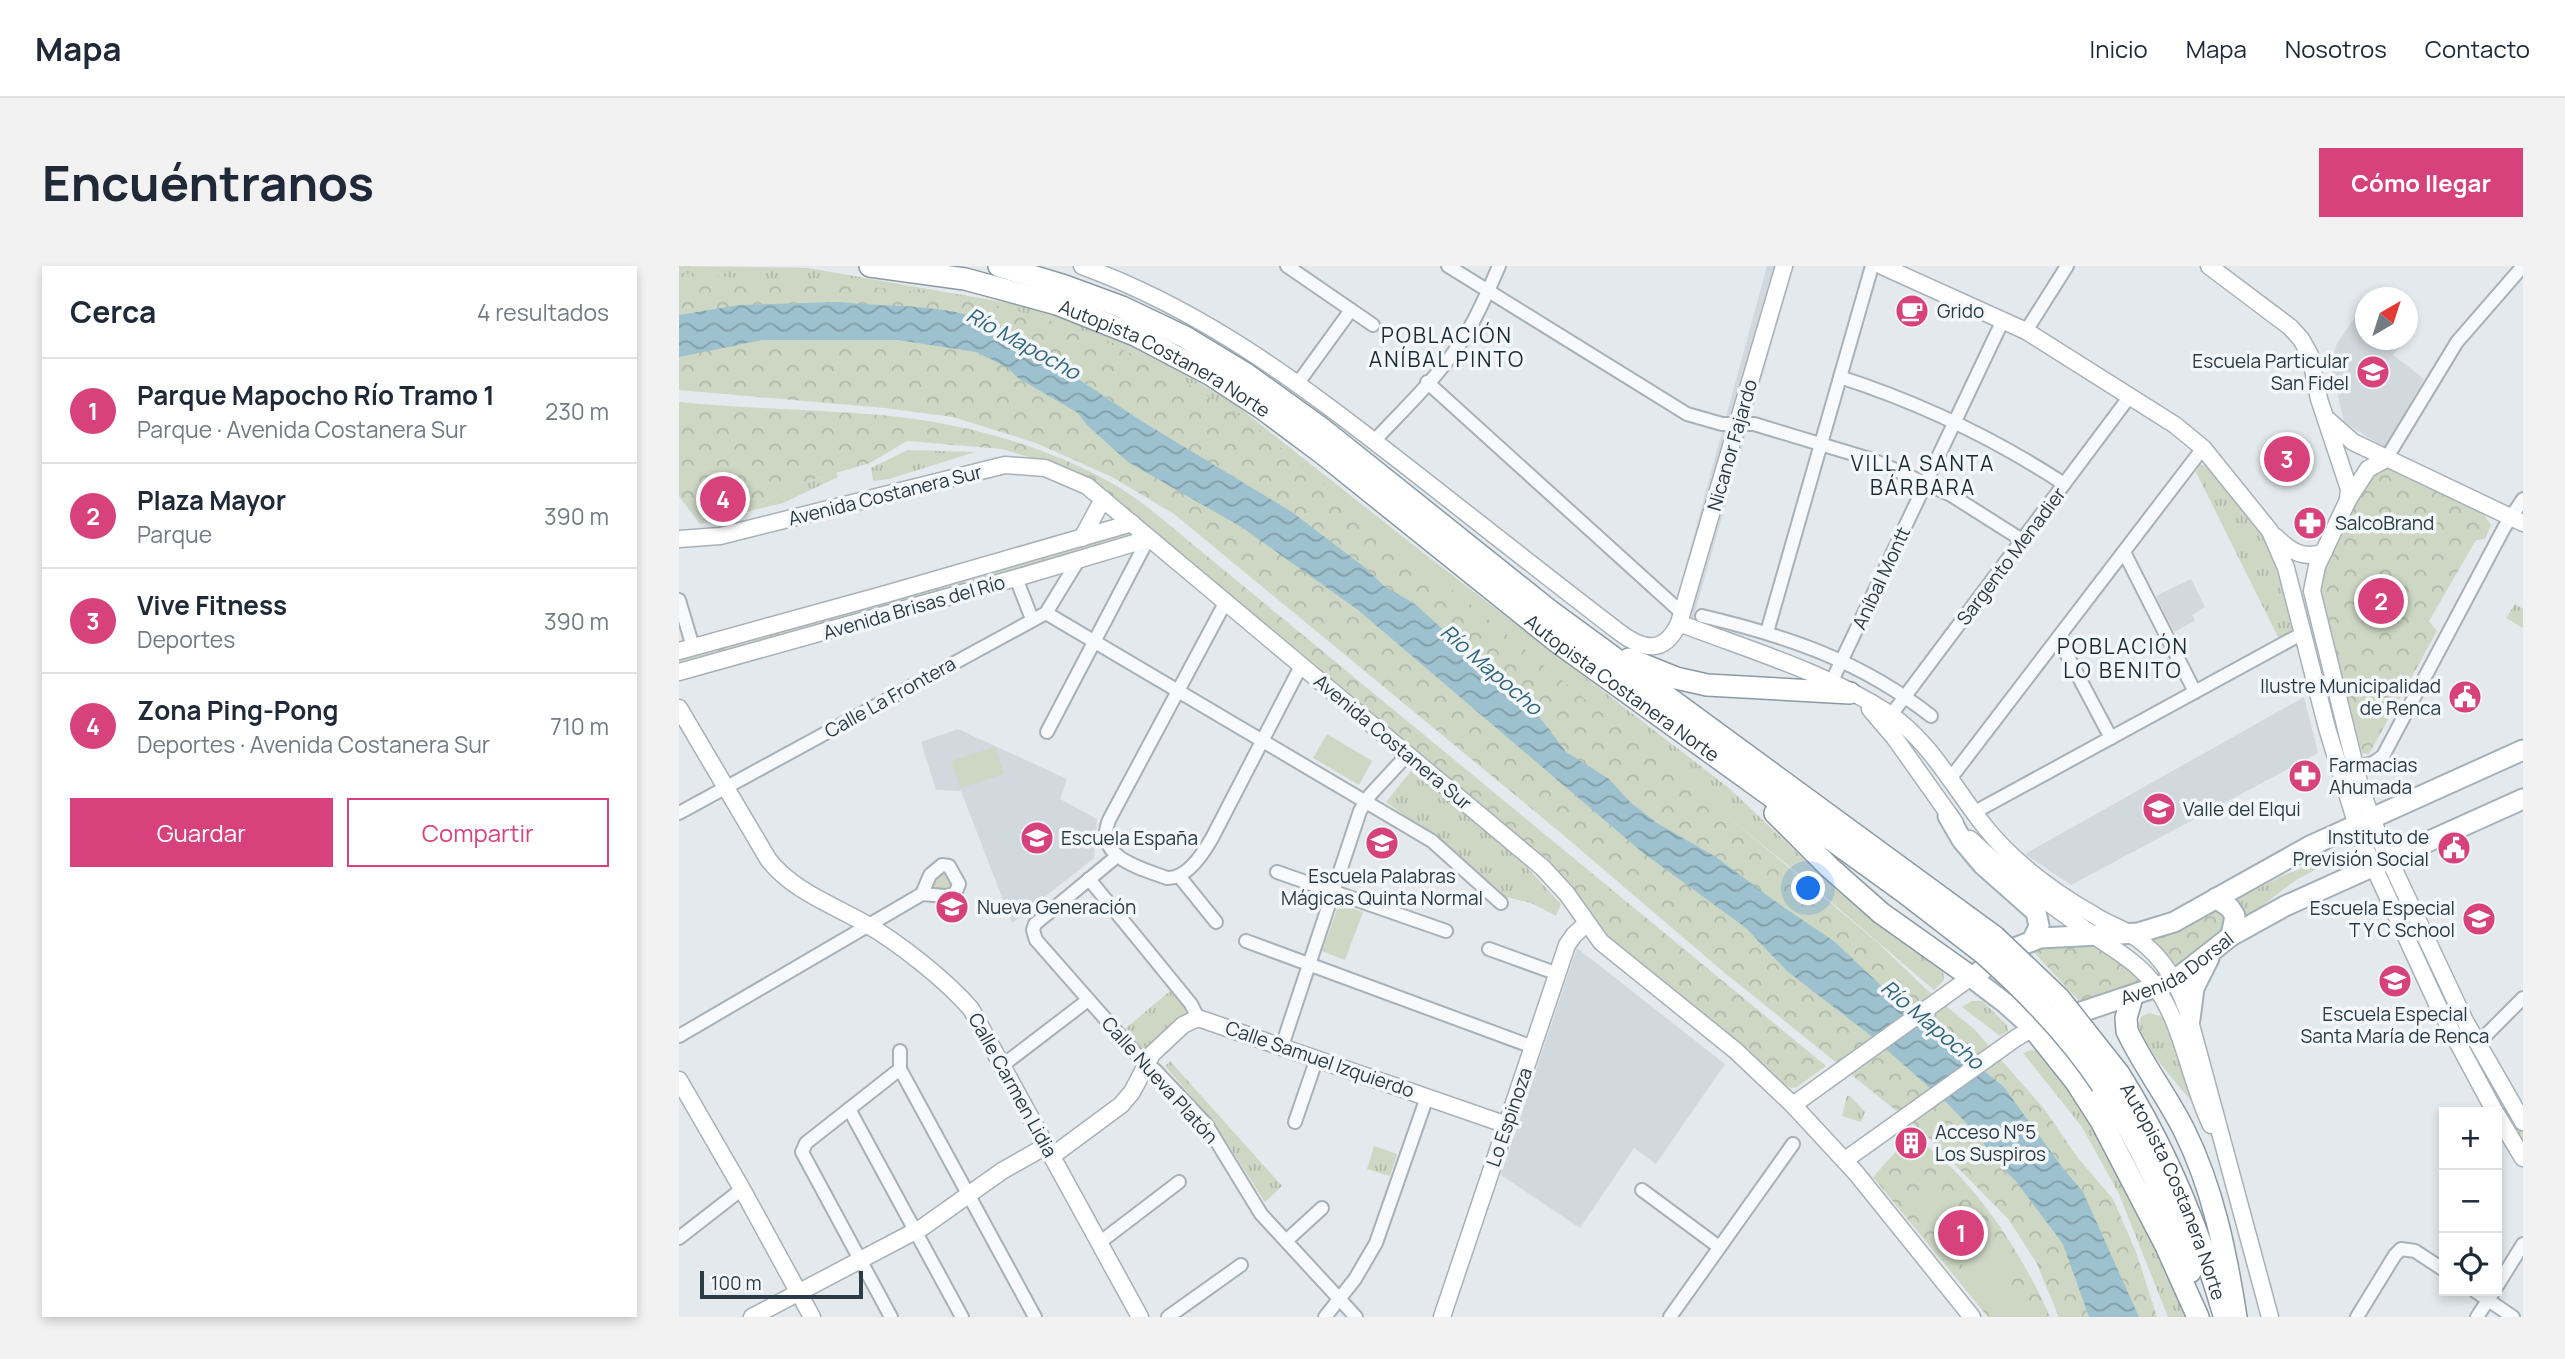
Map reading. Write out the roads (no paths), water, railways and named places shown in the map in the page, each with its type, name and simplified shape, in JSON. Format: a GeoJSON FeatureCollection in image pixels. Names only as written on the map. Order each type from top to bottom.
{"type":"FeatureCollection","features":[{"type":"Feature","properties":{"kind":"highway","name":"Autopista Costanera Norte"},"geometry":{"type":"LineString","coordinates":[[870,266],[949,276],[1045,300],[1127,331],[1203,370],[1293,431],[1517,611],[1717,759],[1960,922]]}},
{"type":"Feature","properties":{"kind":"highway","name":"Autopista Costanera Norte"},"geometry":{"type":"LineString","coordinates":[[999,266],[1055,282],[1122,307],[1217,355],[1321,428],[1515,584],[1960,922],[1983,953],[2036,1002],[2064,1034],[2111,1079],[2158,1139],[2200,1239],[2224,1317]]}},
{"type":"Feature","properties":{"kind":"highway"},"geometry":{"type":"LineString","coordinates":[[1574,629],[1630,659],[1686,681],[1717,686],[1845,690]]}},
{"type":"Feature","properties":{"kind":"highway"},"geometry":{"type":"LineString","coordinates":[[1717,759],[1829,867],[1964,982]]}},
{"type":"Feature","properties":{"kind":"highway"},"geometry":{"type":"LineString","coordinates":[[2131,997],[2126,1015],[2127,1031],[2179,1121],[2200,1167],[2218,1227],[2236,1317]]}},
{"type":"Feature","properties":{"kind":"highway"},"geometry":{"type":"LineString","coordinates":[[2024,1033],[2076,1082],[2101,1121],[2166,1246],[2198,1317]]}},
{"type":"Feature","properties":{"kind":"highway","name":"Autopista Costanera Norte"},"geometry":{"type":"LineString","coordinates":[[2111,1079],[2127,1124],[2162,1192],[2183,1248],[2203,1317]]}},
{"type":"Feature","properties":{"kind":"main road","name":"Avenida Dorsal"},"geometry":{"type":"LineString","coordinates":[[1964,982],[2005,954],[2032,940],[2058,936],[2138,933],[2174,922],[2293,854],[2523,750]]}},
{"type":"Feature","properties":{"kind":"main road","name":"Avenida Dorsal"},"geometry":{"type":"LineString","coordinates":[[2024,1033],[2165,984],[2231,936],[2285,906],[2523,799]]}},
{"type":"Feature","properties":{"kind":"main road"},"geometry":{"type":"LineString","coordinates":[[1948,816],[1962,841],[1983,865],[2036,912],[2039,926],[2032,940]]}},
{"type":"Feature","properties":{"kind":"main road"},"geometry":{"type":"LineString","coordinates":[[2216,898],[2230,908],[2235,916],[2231,936]]}},
{"type":"Feature","properties":{"kind":"main road"},"geometry":{"type":"LineString","coordinates":[[2190,1019],[2195,985],[2214,949]]}},
{"type":"Feature","properties":{"kind":"main road"},"geometry":{"type":"LineString","coordinates":[[1964,982],[2005,1003],[2024,1033]]}},
{"type":"Feature","properties":{"kind":"street"},"geometry":{"type":"LineString","coordinates":[[1287,266],[1373,325]]}},
{"type":"Feature","properties":{"kind":"street"},"geometry":{"type":"LineString","coordinates":[[1448,266],[1675,408],[1722,424],[1754,424],[1873,460],[1926,482],[1975,509],[2022,540]]}},
{"type":"Feature","properties":{"kind":"street"},"geometry":{"type":"LineString","coordinates":[[1374,441],[1462,340],[1499,266]]}},
{"type":"Feature","properties":{"kind":"street","name":"Nicanor Fajardo"},"geometry":{"type":"LineString","coordinates":[[1681,618],[1784,266]]}},
{"type":"Feature","properties":{"kind":"street"},"geometry":{"type":"LineString","coordinates":[[1767,632],[1872,266]]}},
{"type":"Feature","properties":{"kind":"street"},"geometry":{"type":"LineString","coordinates":[[1882,266],[2026,331],[2130,396],[2203,448],[2270,531],[2295,552],[2313,555],[2323,552]]}},
{"type":"Feature","properties":{"kind":"street"},"geometry":{"type":"LineString","coordinates":[[2026,331],[2067,266]]}},
{"type":"Feature","properties":{"kind":"street"},"geometry":{"type":"LineString","coordinates":[[2364,822],[2355,767],[2313,597],[2314,575],[2348,500],[2368,469],[2386,459],[2457,342],[2523,266]]}},
{"type":"Feature","properties":{"kind":"street"},"geometry":{"type":"LineString","coordinates":[[1089,267],[1191,315],[1233,339],[1298,383],[1633,642],[1646,647],[1659,645],[1672,636],[1681,618]]}},
{"type":"Feature","properties":{"kind":"street"},"geometry":{"type":"LineString","coordinates":[[2211,267],[2279,318],[2301,339],[2310,355],[2324,415],[2347,480],[2348,500]]}},
{"type":"Feature","properties":{"kind":"street"},"geometry":{"type":"LineString","coordinates":[[1298,383],[1351,310]]}},
{"type":"Feature","properties":{"kind":"street","name":"Aníbal Montt"},"geometry":{"type":"LineString","coordinates":[[1845,690],[1842,660],[2003,320]]}},
{"type":"Feature","properties":{"kind":"street"},"geometry":{"type":"LineString","coordinates":[[1840,377],[1955,422],[2012,452],[2064,484]]}},
{"type":"Feature","properties":{"kind":"street"},"geometry":{"type":"LineString","coordinates":[[1427,382],[1681,618],[1845,690],[1891,715],[1924,746],[1989,834],[2031,873],[2094,916],[2128,933],[2156,955],[2200,1101],[2224,1149]]}},
{"type":"Feature","properties":{"kind":"street","name":"Sargento Menadier"},"geometry":{"type":"LineString","coordinates":[[1891,715],[2130,396]]}},
{"type":"Feature","properties":{"kind":"street"},"geometry":{"type":"LineString","coordinates":[[2324,415],[2345,437],[2386,459],[2517,519]]}},
{"type":"Feature","properties":{"kind":"street"},"geometry":{"type":"LineString","coordinates":[[1950,779],[2203,448]]}},
{"type":"Feature","properties":{"kind":"street","name":"Avenida Costanera Sur"},"geometry":{"type":"LineString","coordinates":[[679,539],[720,536],[1005,465],[1032,466],[1055,471],[1087,486],[1543,868],[1567,894],[1601,942],[1736,1051],[1793,1105],[1845,1160],[1972,1317]]}},
{"type":"Feature","properties":{"kind":"street"},"geometry":{"type":"LineString","coordinates":[[1082,538],[1103,499]]}},
{"type":"Feature","properties":{"kind":"street"},"geometry":{"type":"LineString","coordinates":[[2355,767],[2373,763],[2383,756],[2517,519],[2523,499]]}},
{"type":"Feature","properties":{"kind":"street","name":"Avenida Brisas del Río"},"geometry":{"type":"LineString","coordinates":[[686,649],[1132,523]]}},
{"type":"Feature","properties":{"kind":"street"},"geometry":{"type":"LineString","coordinates":[[2270,531],[2287,568],[2303,633],[2364,822],[2438,1006],[2493,1107]]}},
{"type":"Feature","properties":{"kind":"street"},"geometry":{"type":"LineString","coordinates":[[1047,732],[1148,539]]}},
{"type":"Feature","properties":{"kind":"street","name":"Avenida Brisas del Río"},"geometry":{"type":"LineString","coordinates":[[679,672],[1148,539]]}},
{"type":"Feature","properties":{"kind":"street"},"geometry":{"type":"LineString","coordinates":[[2124,552],[2195,692]]}},
{"type":"Feature","properties":{"kind":"street"},"geometry":{"type":"LineString","coordinates":[[1079,559],[1046,613],[1432,841],[1501,903]]}},
{"type":"Feature","properties":{"kind":"street"},"geometry":{"type":"LineString","coordinates":[[1016,578],[1032,619]]}},
{"type":"Feature","properties":{"kind":"street"},"geometry":{"type":"LineString","coordinates":[[679,600],[686,649]]}},
{"type":"Feature","properties":{"kind":"street"},"geometry":{"type":"LineString","coordinates":[[1225,603],[1107,825],[1106,841],[1116,857],[1167,878],[1178,876],[1206,848],[1301,666]]}},
{"type":"Feature","properties":{"kind":"street","name":"Calle La Frontera"},"geometry":{"type":"LineString","coordinates":[[679,813],[1046,613]]}},
{"type":"Feature","properties":{"kind":"street"},"geometry":{"type":"LineString","coordinates":[[1702,616],[1767,632],[1842,660],[1905,696],[1931,716]]}},
{"type":"Feature","properties":{"kind":"street"},"geometry":{"type":"LineString","coordinates":[[1973,813],[2303,633]]}},
{"type":"Feature","properties":{"kind":"street"},"geometry":{"type":"LineString","coordinates":[[2058,638],[2111,738]]}},
{"type":"Feature","properties":{"kind":"street"},"geometry":{"type":"LineString","coordinates":[[1845,690],[1886,727],[1948,816],[2000,865],[2093,935],[2165,984],[2190,1019],[2270,1317]]}},
{"type":"Feature","properties":{"kind":"street","name":"Calle Carmen Lidia"},"geometry":{"type":"LineString","coordinates":[[679,708],[777,871],[869,926],[958,995],[977,1017],[1140,1317]]}},
{"type":"Feature","properties":{"kind":"street"},"geometry":{"type":"LineString","coordinates":[[1282,1046],[1360,811],[1366,800],[1408,754]]}},
{"type":"Feature","properties":{"kind":"street","name":"Calle Nueva Platón"},"geometry":{"type":"LineString","coordinates":[[1116,857],[1037,921],[1033,930],[1036,940],[1146,1063],[1206,1124],[1256,1208],[1356,1317]]}},
{"type":"Feature","properties":{"kind":"street"},"geometry":{"type":"LineString","coordinates":[[2381,862],[2477,1044],[2523,1122]]}},
{"type":"Feature","properties":{"kind":"street"},"geometry":{"type":"LineString","coordinates":[[1277,872],[1446,931]]}},
{"type":"Feature","properties":{"kind":"street"},"geometry":{"type":"LineString","coordinates":[[1178,876],[1216,922]]}},
{"type":"Feature","properties":{"kind":"street"},"geometry":{"type":"LineString","coordinates":[[752,1317],[915,1231],[1015,1163],[1049,1151],[1125,1101],[1157,1049],[1176,1031],[1198,1018],[1191,1004],[1089,879]]}},
{"type":"Feature","properties":{"kind":"street"},"geometry":{"type":"LineString","coordinates":[[679,1036],[922,894]]}},
{"type":"Feature","properties":{"kind":"street","name":"Lo Espinoza"},"geometry":{"type":"LineString","coordinates":[[1442,1317],[1570,940],[1587,924]]}},
{"type":"Feature","properties":{"kind":"street"},"geometry":{"type":"LineString","coordinates":[[1246,941],[1533,1046]]}},
{"type":"Feature","properties":{"kind":"street"},"geometry":{"type":"LineString","coordinates":[[1489,949],[1558,974]]}},
{"type":"Feature","properties":{"kind":"street","name":"Avenida Dorsal"},"geometry":{"type":"LineString","coordinates":[[1793,1105],[1828,1077],[1964,982]]}},
{"type":"Feature","properties":{"kind":"street"},"geometry":{"type":"LineString","coordinates":[[2477,1044],[2523,998]]}},
{"type":"Feature","properties":{"kind":"street"},"geometry":{"type":"LineString","coordinates":[[1003,1065],[1088,1000]]}},
{"type":"Feature","properties":{"kind":"street","name":"Calle Samuel Izquierdo"},"geometry":{"type":"LineString","coordinates":[[1198,1018],[1507,1125]]}},
{"type":"Feature","properties":{"kind":"street","name":"Avenida Dorsal"},"geometry":{"type":"LineString","coordinates":[[1845,1160],[2024,1033]]}},
{"type":"Feature","properties":{"kind":"street"},"geometry":{"type":"LineString","coordinates":[[900,1051],[900,1069],[1035,1317]]}},
{"type":"Feature","properties":{"kind":"street"},"geometry":{"type":"LineString","coordinates":[[1295,1122],[1317,1058]]}},
{"type":"Feature","properties":{"kind":"street"},"geometry":{"type":"LineString","coordinates":[[891,1317],[803,1156],[802,1149],[806,1143],[900,1069]]}},
{"type":"Feature","properties":{"kind":"street"},"geometry":{"type":"LineString","coordinates":[[679,1080],[743,1189],[812,1317]]}},
{"type":"Feature","properties":{"kind":"street"},"geometry":{"type":"LineString","coordinates":[[1325,1317],[1362,1268],[1379,1236],[1427,1097]]}},
{"type":"Feature","properties":{"kind":"street"},"geometry":{"type":"LineString","coordinates":[[849,1110],[962,1317]]}},
{"type":"Feature","properties":{"kind":"street"},"geometry":{"type":"LineString","coordinates":[[2502,1123],[2523,1158]]}},
{"type":"Feature","properties":{"kind":"street"},"geometry":{"type":"LineString","coordinates":[[1670,1317],[1793,1144]]}},
{"type":"Feature","properties":{"kind":"street"},"geometry":{"type":"LineString","coordinates":[[1099,1243],[1179,1182]]}},
{"type":"Feature","properties":{"kind":"street"},"geometry":{"type":"LineString","coordinates":[[679,1238],[743,1189]]}},
{"type":"Feature","properties":{"kind":"street"},"geometry":{"type":"LineString","coordinates":[[1641,1190],[1720,1247]]}},
{"type":"Feature","properties":{"kind":"street"},"geometry":{"type":"LineString","coordinates":[[1286,1241],[1322,1208]]}},
{"type":"Feature","properties":{"kind":"street"},"geometry":{"type":"LineString","coordinates":[[2502,1278],[2523,1244]]}},
{"type":"Feature","properties":{"kind":"street"},"geometry":{"type":"LineString","coordinates":[[2357,1317],[2395,1255],[2405,1248],[2415,1251],[2439,1267]]}},
{"type":"Feature","properties":{"kind":"street"},"geometry":{"type":"LineString","coordinates":[[1168,1317],[1241,1265]]}},
{"type":"Feature","properties":{"kind":"street"},"geometry":{"type":"LineString","coordinates":[[2477,1317],[2490,1296]]}},
{"type":"Feature","properties":{"kind":"street"},"geometry":{"type":"LineString","coordinates":[[2492,1296],[2513,1317]]}},
{"type":"Feature","properties":{"kind":"water","name":"Río Mapocho"},"geometry":{"type":"Polygon","coordinates":[[[840,302],[942,310],[961,313],[1000,327],[1143,422],[1292,512],[1368,570],[1384,586],[1415,604],[1482,665],[1507,698],[1534,710],[1566,752],[1609,779],[1630,802],[1657,823],[1716,857],[1835,942],[1894,998],[2004,1087],[2083,1192],[2139,1317],[2089,1317],[2063,1244],[1973,1130],[1947,1103],[1870,1035],[1787,971],[1746,928],[1642,852],[1358,610],[1243,528],[1128,462],[1087,425],[1078,413],[1018,378],[1007,367],[976,352],[898,340],[762,340],[679,357],[679,315],[739,305],[840,302]]]}},
{"type":"Feature","properties":{"kind":"place","name":"Grido"},"geometry":{"type":"Point","coordinates":[1912,311]}},
{"type":"Feature","properties":{"kind":"place","name":"Escuela Particular San Fidel"},"geometry":{"type":"Point","coordinates":[2373,372]}},
{"type":"Feature","properties":{"kind":"place","name":"Vive Fitness"},"geometry":{"type":"Point","coordinates":[2287,459]}},
{"type":"Feature","properties":{"kind":"place","name":"Zona Ping-Pong"},"geometry":{"type":"Point","coordinates":[723,499]}},
{"type":"Feature","properties":{"kind":"place","name":"SalcoBrand"},"geometry":{"type":"Point","coordinates":[2310,523]}},
{"type":"Feature","properties":{"kind":"place","name":"Plaza Mayor"},"geometry":{"type":"Point","coordinates":[2381,601]}},
{"type":"Feature","properties":{"kind":"place","name":"Ilustre Municipalidad de Renca"},"geometry":{"type":"Point","coordinates":[2465,697]}},
{"type":"Feature","properties":{"kind":"place","name":"Farmacias Ahumada"},"geometry":{"type":"Point","coordinates":[2305,776]}},
{"type":"Feature","properties":{"kind":"place","name":"Valle del Elqui"},"geometry":{"type":"Point","coordinates":[2159,809]}},
{"type":"Feature","properties":{"kind":"place","name":"Escuela España"},"geometry":{"type":"Point","coordinates":[1037,838]}},
{"type":"Feature","properties":{"kind":"place","name":"Escuela Palabras Mágicas Quinta Normal"},"geometry":{"type":"Point","coordinates":[1382,843]}},
{"type":"Feature","properties":{"kind":"place","name":"Instituto de Previsión Social"},"geometry":{"type":"Point","coordinates":[2454,848]}},
{"type":"Feature","properties":{"kind":"place","name":"Nueva Generación"},"geometry":{"type":"Point","coordinates":[952,907]}},
{"type":"Feature","properties":{"kind":"place","name":"Escuela Especial T Y C School"},"geometry":{"type":"Point","coordinates":[2479,919]}},
{"type":"Feature","properties":{"kind":"place","name":"Escuela Especial Santa María de Renca"},"geometry":{"type":"Point","coordinates":[2395,981]}},
{"type":"Feature","properties":{"kind":"place","name":"Acceso N°5 Los Suspiros"},"geometry":{"type":"Point","coordinates":[1911,1143]}},
{"type":"Feature","properties":{"kind":"place","name":"Parque Mapocho Río Tramo 1"},"geometry":{"type":"Point","coordinates":[1961,1233]}},
{"type":"Feature","properties":{"kind":"district","name":"POBLACIÓN ANÍBAL PINTO"},"geometry":{"type":"Point","coordinates":[1447,348]}},
{"type":"Feature","properties":{"kind":"district","name":"VILLA SANTA BÁRBARA"},"geometry":{"type":"Point","coordinates":[1923,476]}},
{"type":"Feature","properties":{"kind":"district","name":"POBLACIÓN LO BENITO"},"geometry":{"type":"Point","coordinates":[2123,659]}}]}
